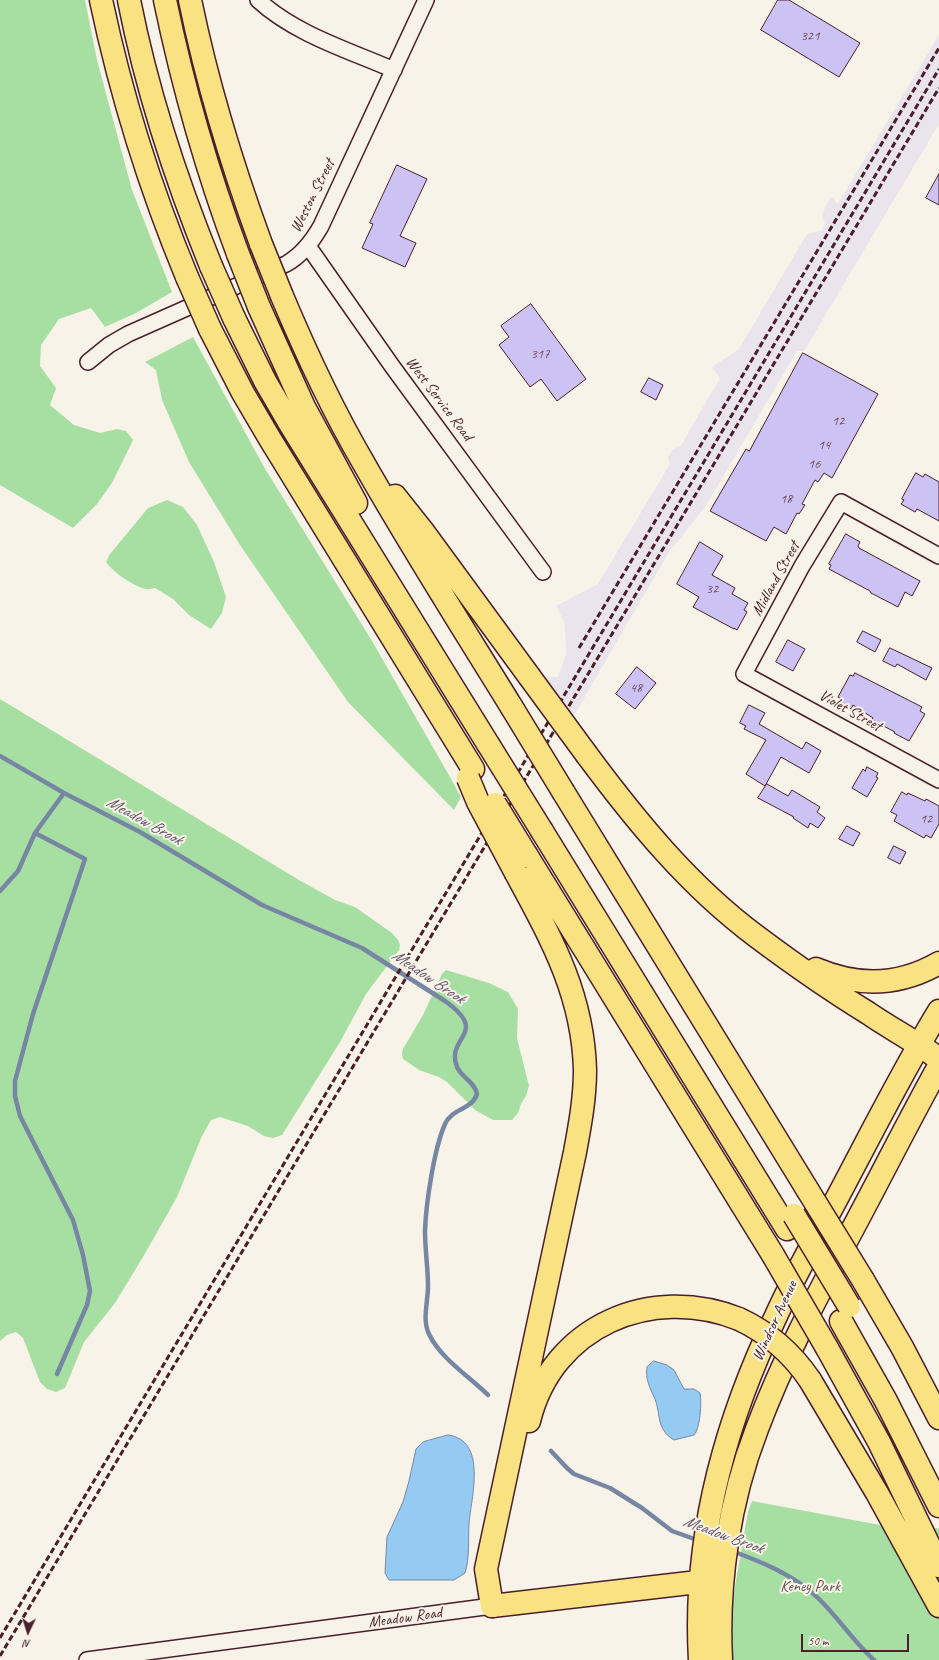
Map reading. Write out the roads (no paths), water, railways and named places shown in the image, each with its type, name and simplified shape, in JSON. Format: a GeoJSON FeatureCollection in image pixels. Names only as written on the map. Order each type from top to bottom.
{"type":"FeatureCollection","features":[{"type":"Feature","properties":{"kind":"main road"},"geometry":{"type":"LineString","coordinates":[[101,0],[117,69],[139,145],[170,233],[187,277],[210,329],[243,393],[452,735],[471,774],[522,865],[773,1255],[827,1348],[882,1448],[939,1566]]}},
{"type":"Feature","properties":{"kind":"main road"},"geometry":{"type":"LineString","coordinates":[[129,0],[144,71],[187,205],[211,266],[234,318],[286,418],[546,824],[845,1314],[900,1396],[939,1474]]}},
{"type":"Feature","properties":{"kind":"main road"},"geometry":{"type":"LineString","coordinates":[[166,0],[178,59],[193,119],[214,186],[238,254],[259,307],[295,389],[333,462],[492,738]]}},
{"type":"Feature","properties":{"kind":"main road"},"geometry":{"type":"LineString","coordinates":[[190,0],[208,76],[229,149],[261,244],[282,296],[320,381],[362,462],[394,517],[863,1280],[902,1348],[939,1418]]}},
{"type":"Feature","properties":{"kind":"main road"},"geometry":{"type":"LineString","coordinates":[[362,462],[414,520],[587,755],[638,821],[682,871],[723,910],[774,950],[853,1004],[939,1059]]}},
{"type":"Feature","properties":{"kind":"main road"},"geometry":{"type":"LineString","coordinates":[[492,1606],[486,1569],[575,1152],[582,1113],[585,1081],[582,1034],[570,983],[522,865]]}},
{"type":"Feature","properties":{"kind":"main road"},"geometry":{"type":"LineString","coordinates":[[774,950],[825,973],[839,978],[860,981],[885,981],[908,977],[939,963]]}},
{"type":"Feature","properties":{"kind":"main road","name":"Windsor Avenue"},"geometry":{"type":"LineString","coordinates":[[700,1660],[700,1582],[704,1543],[714,1488],[726,1444],[742,1396],[761,1348],[783,1301],[919,1045],[939,1011]]}},
{"type":"Feature","properties":{"kind":"main road","name":"Windsor Avenue"},"geometry":{"type":"LineString","coordinates":[[721,1660],[721,1614],[725,1560],[744,1470],[756,1430],[768,1400],[804,1324],[939,1066]]}},
{"type":"Feature","properties":{"kind":"main road"},"geometry":{"type":"LineString","coordinates":[[492,1606],[499,1562],[531,1415],[543,1386],[564,1356],[576,1343],[599,1326],[623,1315],[660,1306],[687,1306],[712,1310],[739,1318],[778,1343],[791,1355],[810,1380],[877,1493],[939,1606]]}},
{"type":"Feature","properties":{"kind":"main road"},"geometry":{"type":"LineString","coordinates":[[845,1314],[886,1401],[939,1506]]}},
{"type":"Feature","properties":{"kind":"main road","name":"Meadow Road"},"geometry":{"type":"LineString","coordinates":[[492,1606],[700,1582],[725,1560]]}},
{"type":"Feature","properties":{"kind":"street"},"geometry":{"type":"LineString","coordinates":[[258,0],[276,15],[292,25],[394,70]]}},
{"type":"Feature","properties":{"kind":"street","name":"Weston Street"},"geometry":{"type":"LineString","coordinates":[[88,362],[109,345],[121,338],[286,264],[301,254],[316,234],[330,206],[426,0]]}},
{"type":"Feature","properties":{"kind":"street","name":"West Service Road"},"geometry":{"type":"LineString","coordinates":[[308,246],[392,366],[543,572]]}},
{"type":"Feature","properties":{"kind":"street","name":"Midland Street"},"geometry":{"type":"LineString","coordinates":[[744,674],[802,566],[841,502],[939,556]]}},
{"type":"Feature","properties":{"kind":"street","name":"Violet Street"},"geometry":{"type":"LineString","coordinates":[[744,674],[939,780]]}},
{"type":"Feature","properties":{"kind":"street","name":"Meadow Road"},"geometry":{"type":"LineString","coordinates":[[87,1660],[492,1606]]}},
{"type":"Feature","properties":{"kind":"water"},"geometry":{"type":"Polygon","coordinates":[[[654,1361],[667,1365],[674,1370],[684,1389],[694,1389],[700,1393],[700,1415],[698,1427],[694,1435],[674,1440],[664,1431],[647,1376],[647,1367],[654,1361]]]}},
{"type":"Feature","properties":{"kind":"water"},"geometry":{"type":"Polygon","coordinates":[[[448,1435],[460,1439],[468,1447],[473,1459],[474,1486],[469,1524],[468,1561],[465,1573],[454,1580],[389,1580],[385,1573],[387,1537],[403,1502],[416,1449],[423,1442],[448,1435]]]}},
{"type":"Feature","properties":{"kind":"waterway","name":"Meadow Brook"},"geometry":{"type":"LineString","coordinates":[[0,756],[64,793],[140,832],[262,905],[362,948],[445,1001],[458,1012],[465,1021],[466,1028],[457,1048],[455,1057],[459,1071],[474,1086],[477,1094],[471,1103],[448,1119],[437,1147],[429,1191],[425,1231],[428,1286],[426,1323],[429,1334],[440,1351],[488,1395]]}},
{"type":"Feature","properties":{"kind":"waterway"},"geometry":{"type":"LineString","coordinates":[[57,1374],[87,1305],[90,1291],[83,1255],[73,1220],[20,1116],[15,1096],[15,1081],[33,1014],[85,859],[35,833],[64,793]]}},
{"type":"Feature","properties":{"kind":"waterway"},"geometry":{"type":"LineString","coordinates":[[0,891],[18,871],[35,833]]}},
{"type":"Feature","properties":{"kind":"waterway","name":"Meadow Brook"},"geometry":{"type":"LineString","coordinates":[[551,1451],[574,1474],[610,1488],[642,1508],[672,1531],[700,1541]]}},
{"type":"Feature","properties":{"kind":"waterway","name":"Meadow Brook"},"geometry":{"type":"LineString","coordinates":[[732,1551],[777,1570],[799,1582],[825,1605],[859,1645],[874,1660]]}},
{"type":"Feature","properties":{"kind":"railway"},"geometry":{"type":"LineString","coordinates":[[579,648],[939,48]]}},
{"type":"Feature","properties":{"kind":"railway"},"geometry":{"type":"LineString","coordinates":[[0,1638],[939,69]]}},
{"type":"Feature","properties":{"kind":"railway"},"geometry":{"type":"LineString","coordinates":[[0,1656],[939,88]]}},
{"type":"Feature","properties":{"kind":"park label","name":"Keney Park"},"geometry":{"type":"Point","coordinates":[810,1587]}}]}
